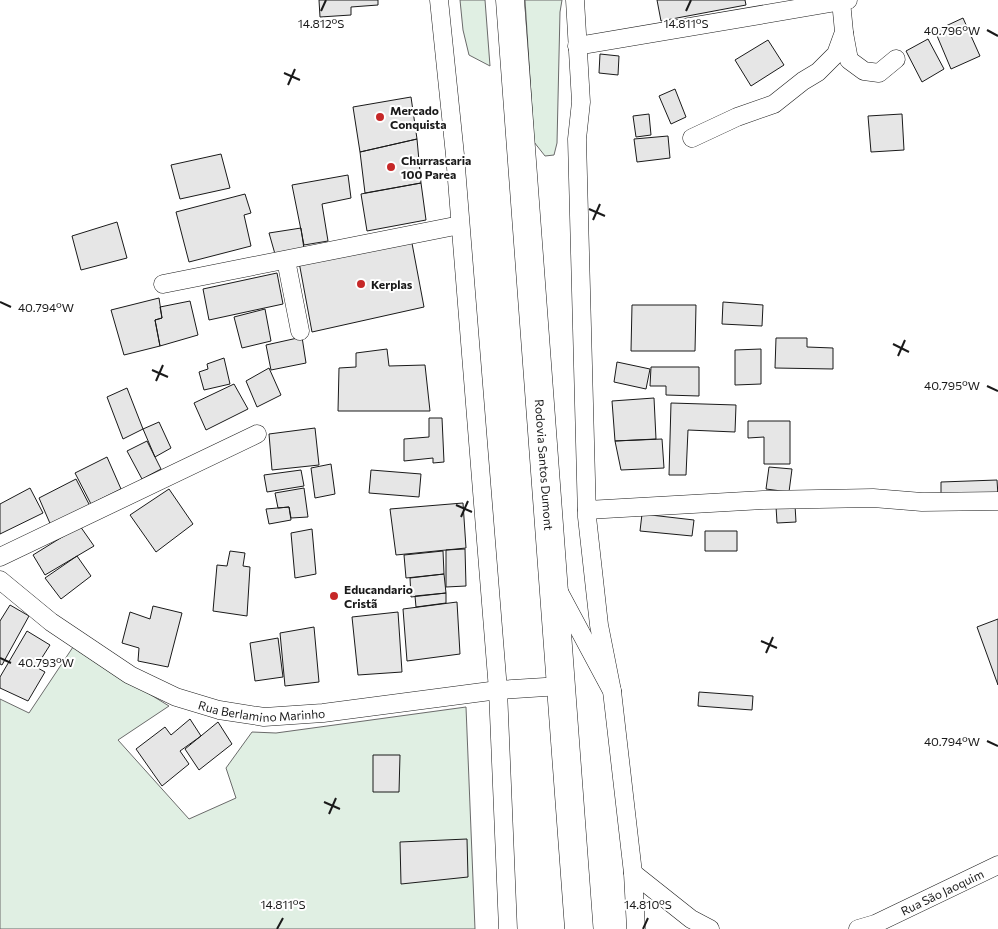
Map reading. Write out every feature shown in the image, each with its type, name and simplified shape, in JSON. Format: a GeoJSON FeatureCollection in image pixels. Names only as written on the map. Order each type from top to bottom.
{"type":"FeatureCollection","features":[{"type":"Feature","properties":{"kind":"highway","name":"Rodovia Santos Dumont"},"geometry":{"type":"LineString","coordinates":[[510,0],[579,929]]}},
{"type":"Feature","properties":{"kind":"street"},"geometry":{"type":"LineString","coordinates":[[439,0],[460,225],[498,690],[508,929]]}},
{"type":"Feature","properties":{"kind":"street"},"geometry":{"type":"LineString","coordinates":[[575,0],[581,102],[577,139],[587,510],[599,625],[612,691],[633,873],[636,929]]}},
{"type":"Feature","properties":{"kind":"street"},"geometry":{"type":"LineString","coordinates":[[577,46],[845,1],[844,32],[849,60],[864,71],[879,73],[896,58]]}},
{"type":"Feature","properties":{"kind":"street"},"geometry":{"type":"LineString","coordinates":[[692,138],[737,117],[774,104],[802,81],[818,72],[836,54],[844,32]]}},
{"type":"Feature","properties":{"kind":"street"},"geometry":{"type":"LineString","coordinates":[[163,284],[460,225]]}},
{"type":"Feature","properties":{"kind":"street"},"geometry":{"type":"LineString","coordinates":[[286,260],[300,331]]}},
{"type":"Feature","properties":{"kind":"street"},"geometry":{"type":"LineString","coordinates":[[0,557],[257,434]]}},
{"type":"Feature","properties":{"kind":"street"},"geometry":{"type":"LineString","coordinates":[[587,510],[763,500],[873,498],[922,502],[998,501]]}},
{"type":"Feature","properties":{"kind":"street","name":"Rua Berlamino Marinho"},"geometry":{"type":"LineString","coordinates":[[0,580],[51,622],[130,674],[176,697],[219,710],[264,717],[323,713],[498,690],[561,686]]}},
{"type":"Feature","properties":{"kind":"street"},"geometry":{"type":"LineString","coordinates":[[553,582],[612,691]]}},
{"type":"Feature","properties":{"kind":"street","name":"Rua São Jaoquim"},"geometry":{"type":"LineString","coordinates":[[858,929],[875,924],[998,865]]}},
{"type":"Feature","properties":{"kind":"street"},"geometry":{"type":"LineString","coordinates":[[633,873],[691,919],[710,929]]}},
{"type":"Feature","properties":{"kind":"green space"},"geometry":{"type":"Polygon","coordinates":[[[460,0],[485,0],[490,66],[469,55],[463,30],[460,0]]]}},
{"type":"Feature","properties":{"kind":"green space"},"geometry":{"type":"Polygon","coordinates":[[[525,0],[562,0],[560,12],[557,143],[554,155],[545,156],[534,142],[525,0]]]}},
{"type":"Feature","properties":{"kind":"green space"},"geometry":{"type":"Polygon","coordinates":[[[73,647],[169,706],[118,740],[189,819],[236,798],[226,768],[252,732],[276,733],[466,707],[475,929],[0,929],[0,699],[29,713],[73,647]]]}},
{"type":"Feature","properties":{"kind":"building"},"geometry":{"type":"Polygon","coordinates":[[[319,0],[378,0],[378,5],[351,7],[351,15],[320,17],[319,0]]]}},
{"type":"Feature","properties":{"kind":"building"},"geometry":{"type":"Polygon","coordinates":[[[657,0],[745,0],[746,5],[661,21],[657,0]]]}},
{"type":"Feature","properties":{"kind":"building"},"geometry":{"type":"Polygon","coordinates":[[[963,18],[980,56],[951,69],[935,31],[963,18]]]}},
{"type":"Feature","properties":{"kind":"building"},"geometry":{"type":"Polygon","coordinates":[[[928,39],[944,69],[922,82],[906,51],[928,39]]]}},
{"type":"Feature","properties":{"kind":"building"},"geometry":{"type":"Polygon","coordinates":[[[768,40],[784,65],[751,86],[735,60],[768,40]]]}},
{"type":"Feature","properties":{"kind":"building"},"geometry":{"type":"Polygon","coordinates":[[[600,54],[619,56],[618,75],[599,73],[600,54]]]}},
{"type":"Feature","properties":{"kind":"building"},"geometry":{"type":"Polygon","coordinates":[[[675,89],[686,117],[671,124],[659,96],[675,89]]]}},
{"type":"Feature","properties":{"kind":"building"},"geometry":{"type":"Polygon","coordinates":[[[411,97],[417,139],[360,152],[353,107],[411,97]]]}},
{"type":"Feature","properties":{"kind":"building"},"geometry":{"type":"Polygon","coordinates":[[[649,114],[651,135],[636,137],[633,116],[649,114]]]}},
{"type":"Feature","properties":{"kind":"building"},"geometry":{"type":"Polygon","coordinates":[[[902,114],[904,150],[871,152],[868,116],[902,114]]]}},
{"type":"Feature","properties":{"kind":"building"},"geometry":{"type":"Polygon","coordinates":[[[668,136],[670,158],[637,162],[634,139],[668,136]]]}},
{"type":"Feature","properties":{"kind":"building","name":"Churrascaria 100 Parea"},"geometry":{"type":"Polygon","coordinates":[[[417,139],[421,183],[365,193],[360,152],[417,139]]]}},
{"type":"Feature","properties":{"kind":"building"},"geometry":{"type":"Polygon","coordinates":[[[221,154],[230,188],[180,199],[171,165],[221,154]]]}},
{"type":"Feature","properties":{"kind":"building"},"geometry":{"type":"Polygon","coordinates":[[[348,175],[351,198],[322,204],[328,241],[304,245],[292,185],[348,175]]]}},
{"type":"Feature","properties":{"kind":"building"},"geometry":{"type":"Polygon","coordinates":[[[421,183],[426,220],[367,231],[361,194],[421,183]]]}},
{"type":"Feature","properties":{"kind":"building"},"geometry":{"type":"Polygon","coordinates":[[[245,194],[251,213],[244,215],[251,246],[189,262],[176,212],[245,194]]]}},
{"type":"Feature","properties":{"kind":"building"},"geometry":{"type":"Polygon","coordinates":[[[117,222],[127,258],[81,270],[72,236],[117,222]]]}},
{"type":"Feature","properties":{"kind":"building"},"geometry":{"type":"Polygon","coordinates":[[[301,228],[304,249],[275,254],[269,233],[301,228]]]}},
{"type":"Feature","properties":{"kind":"building","name":"Kerplas"},"geometry":{"type":"Polygon","coordinates":[[[411,238],[424,307],[312,332],[299,262],[411,238]]]}},
{"type":"Feature","properties":{"kind":"building"},"geometry":{"type":"Polygon","coordinates":[[[277,273],[283,304],[209,320],[203,289],[277,273]]]}},
{"type":"Feature","properties":{"kind":"building"},"geometry":{"type":"Polygon","coordinates":[[[159,298],[162,318],[155,320],[160,346],[124,355],[111,310],[159,298]]]}},
{"type":"Feature","properties":{"kind":"building"},"geometry":{"type":"Polygon","coordinates":[[[190,301],[198,335],[160,346],[155,320],[162,318],[160,307],[190,301]]]}},
{"type":"Feature","properties":{"kind":"building"},"geometry":{"type":"Polygon","coordinates":[[[723,302],[763,305],[762,326],[722,324],[723,302]]]}},
{"type":"Feature","properties":{"kind":"building"},"geometry":{"type":"Polygon","coordinates":[[[632,305],[696,305],[695,351],[631,351],[632,305]]]}},
{"type":"Feature","properties":{"kind":"building"},"geometry":{"type":"Polygon","coordinates":[[[265,309],[271,341],[242,348],[234,317],[265,309]]]}},
{"type":"Feature","properties":{"kind":"building"},"geometry":{"type":"Polygon","coordinates":[[[302,337],[306,363],[271,370],[266,345],[302,337]]]}},
{"type":"Feature","properties":{"kind":"building"},"geometry":{"type":"Polygon","coordinates":[[[776,338],[807,338],[807,347],[833,348],[833,369],[775,368],[776,338]]]}},
{"type":"Feature","properties":{"kind":"building"},"geometry":{"type":"Polygon","coordinates":[[[387,349],[389,366],[425,365],[430,411],[338,411],[339,368],[356,367],[356,353],[387,349]]]}},
{"type":"Feature","properties":{"kind":"building"},"geometry":{"type":"Polygon","coordinates":[[[761,349],[761,384],[735,385],[735,350],[761,349]]]}},
{"type":"Feature","properties":{"kind":"building"},"geometry":{"type":"Polygon","coordinates":[[[224,358],[230,384],[204,390],[199,372],[208,369],[207,364],[224,358]]]}},
{"type":"Feature","properties":{"kind":"building"},"geometry":{"type":"Polygon","coordinates":[[[617,362],[650,369],[646,389],[614,382],[617,362]]]}},
{"type":"Feature","properties":{"kind":"building"},"geometry":{"type":"Polygon","coordinates":[[[651,367],[699,367],[699,396],[666,395],[666,386],[650,386],[651,367]]]}},
{"type":"Feature","properties":{"kind":"building"},"geometry":{"type":"Polygon","coordinates":[[[269,368],[281,395],[257,407],[246,381],[269,368]]]}},
{"type":"Feature","properties":{"kind":"building"},"geometry":{"type":"Polygon","coordinates":[[[234,384],[248,409],[206,430],[194,403],[234,384]]]}},
{"type":"Feature","properties":{"kind":"building"},"geometry":{"type":"Polygon","coordinates":[[[127,388],[143,429],[123,439],[107,397],[127,388]]]}},
{"type":"Feature","properties":{"kind":"building"},"geometry":{"type":"Polygon","coordinates":[[[654,398],[656,439],[615,441],[612,401],[654,398]]]}},
{"type":"Feature","properties":{"kind":"building"},"geometry":{"type":"Polygon","coordinates":[[[671,403],[736,405],[735,432],[688,430],[686,475],[669,475],[671,403]]]}},
{"type":"Feature","properties":{"kind":"building"},"geometry":{"type":"Polygon","coordinates":[[[429,418],[442,418],[444,462],[433,463],[433,458],[404,461],[404,439],[429,437],[429,418]]]}},
{"type":"Feature","properties":{"kind":"building"},"geometry":{"type":"Polygon","coordinates":[[[748,421],[790,421],[790,464],[764,464],[764,437],[748,438],[748,421]]]}},
{"type":"Feature","properties":{"kind":"building"},"geometry":{"type":"Polygon","coordinates":[[[159,422],[171,448],[155,457],[143,429],[159,422]]]}},
{"type":"Feature","properties":{"kind":"building"},"geometry":{"type":"Polygon","coordinates":[[[315,428],[319,465],[272,470],[269,434],[315,428]]]}},
{"type":"Feature","properties":{"kind":"building"},"geometry":{"type":"Polygon","coordinates":[[[662,439],[664,468],[621,470],[615,441],[662,439]]]}},
{"type":"Feature","properties":{"kind":"building"},"geometry":{"type":"Polygon","coordinates":[[[147,441],[161,469],[142,479],[127,451],[147,441]]]}},
{"type":"Feature","properties":{"kind":"building"},"geometry":{"type":"Polygon","coordinates":[[[107,457],[121,489],[91,504],[75,473],[107,457]]]}},
{"type":"Feature","properties":{"kind":"building"},"geometry":{"type":"Polygon","coordinates":[[[331,464],[335,494],[315,498],[311,468],[331,464]]]}},
{"type":"Feature","properties":{"kind":"building"},"geometry":{"type":"Polygon","coordinates":[[[769,467],[792,469],[789,492],[766,489],[769,467]]]}},
{"type":"Feature","properties":{"kind":"building"},"geometry":{"type":"Polygon","coordinates":[[[301,470],[304,486],[267,492],[264,475],[301,470]]]}},
{"type":"Feature","properties":{"kind":"building"},"geometry":{"type":"Polygon","coordinates":[[[371,470],[421,474],[419,497],[369,493],[371,470]]]}},
{"type":"Feature","properties":{"kind":"building"},"geometry":{"type":"Polygon","coordinates":[[[76,479],[91,508],[52,528],[39,498],[76,479]]]}},
{"type":"Feature","properties":{"kind":"building"},"geometry":{"type":"Polygon","coordinates":[[[997,480],[998,496],[941,499],[941,482],[997,480]]]}},
{"type":"Feature","properties":{"kind":"building"},"geometry":{"type":"Polygon","coordinates":[[[30,488],[43,513],[0,534],[0,504],[30,488]]]}},
{"type":"Feature","properties":{"kind":"building"},"geometry":{"type":"Polygon","coordinates":[[[304,488],[308,517],[291,518],[289,507],[278,508],[275,493],[304,488]]]}},
{"type":"Feature","properties":{"kind":"building"},"geometry":{"type":"Polygon","coordinates":[[[169,489],[193,524],[156,552],[130,515],[169,489]]]}},
{"type":"Feature","properties":{"kind":"building"},"geometry":{"type":"Polygon","coordinates":[[[463,503],[466,548],[396,555],[390,509],[463,503]]]}},
{"type":"Feature","properties":{"kind":"building"},"geometry":{"type":"Polygon","coordinates":[[[795,505],[796,522],[777,523],[776,506],[795,505]]]}},
{"type":"Feature","properties":{"kind":"building"},"geometry":{"type":"Polygon","coordinates":[[[289,507],[291,520],[269,524],[266,509],[289,507]]]}},
{"type":"Feature","properties":{"kind":"building"},"geometry":{"type":"Polygon","coordinates":[[[642,514],[694,520],[692,536],[640,531],[642,514]]]}},
{"type":"Feature","properties":{"kind":"building"},"geometry":{"type":"Polygon","coordinates":[[[80,526],[94,546],[45,575],[33,555],[80,526]]]}},
{"type":"Feature","properties":{"kind":"building"},"geometry":{"type":"Polygon","coordinates":[[[312,529],[316,574],[295,578],[291,533],[312,529]]]}},
{"type":"Feature","properties":{"kind":"building"},"geometry":{"type":"Polygon","coordinates":[[[705,531],[737,531],[737,551],[705,551],[705,531]]]}},
{"type":"Feature","properties":{"kind":"building"},"geometry":{"type":"Polygon","coordinates":[[[465,549],[466,586],[446,587],[446,550],[465,549]]]}},
{"type":"Feature","properties":{"kind":"building"},"geometry":{"type":"Polygon","coordinates":[[[230,551],[245,553],[243,566],[250,567],[247,616],[213,611],[217,565],[227,566],[230,551]]]}},
{"type":"Feature","properties":{"kind":"building"},"geometry":{"type":"Polygon","coordinates":[[[443,551],[444,574],[406,578],[404,555],[443,551]]]}},
{"type":"Feature","properties":{"kind":"building"},"geometry":{"type":"Polygon","coordinates":[[[77,556],[91,576],[61,599],[45,578],[77,556]]]}},
{"type":"Feature","properties":{"kind":"building"},"geometry":{"type":"Polygon","coordinates":[[[444,574],[446,593],[411,597],[410,578],[444,574]]]}},
{"type":"Feature","properties":{"kind":"building"},"geometry":{"type":"Polygon","coordinates":[[[446,593],[446,603],[416,607],[415,596],[446,593]]]}},
{"type":"Feature","properties":{"kind":"building"},"geometry":{"type":"Polygon","coordinates":[[[457,602],[460,654],[407,661],[403,609],[457,602]]]}},
{"type":"Feature","properties":{"kind":"building"},"geometry":{"type":"Polygon","coordinates":[[[10,605],[29,616],[2,665],[0,664],[0,621],[10,605]]]}},
{"type":"Feature","properties":{"kind":"building"},"geometry":{"type":"Polygon","coordinates":[[[153,606],[182,613],[168,667],[138,661],[139,648],[122,643],[130,612],[150,619],[153,606]]]}},
{"type":"Feature","properties":{"kind":"building"},"geometry":{"type":"Polygon","coordinates":[[[398,612],[402,672],[358,675],[352,617],[398,612]]]}},
{"type":"Feature","properties":{"kind":"building"},"geometry":{"type":"Polygon","coordinates":[[[998,619],[998,685],[977,627],[998,619]]]}},
{"type":"Feature","properties":{"kind":"building"},"geometry":{"type":"Polygon","coordinates":[[[314,627],[319,682],[285,686],[280,633],[314,627]]]}},
{"type":"Feature","properties":{"kind":"building"},"geometry":{"type":"Polygon","coordinates":[[[27,631],[50,645],[36,667],[45,672],[28,701],[0,688],[0,677],[27,631]]]}},
{"type":"Feature","properties":{"kind":"building"},"geometry":{"type":"Polygon","coordinates":[[[278,638],[283,677],[255,681],[250,643],[278,638]]]}},
{"type":"Feature","properties":{"kind":"building"},"geometry":{"type":"Polygon","coordinates":[[[699,692],[753,696],[752,710],[698,706],[699,692]]]}},
{"type":"Feature","properties":{"kind":"building"},"geometry":{"type":"Polygon","coordinates":[[[190,719],[201,736],[180,751],[189,764],[162,786],[136,749],[165,727],[171,735],[190,719]]]}},
{"type":"Feature","properties":{"kind":"building"},"geometry":{"type":"Polygon","coordinates":[[[218,722],[232,744],[199,770],[185,749],[218,722]]]}},
{"type":"Feature","properties":{"kind":"building"},"geometry":{"type":"Polygon","coordinates":[[[373,755],[400,755],[399,792],[373,792],[373,755]]]}},
{"type":"Feature","properties":{"kind":"building"},"geometry":{"type":"Polygon","coordinates":[[[467,839],[468,877],[401,884],[400,842],[467,839]]]}},
{"type":"Feature","properties":{"kind":"place","name":"Mercado Conquista"},"geometry":{"type":"Point","coordinates":[380,117]}},
{"type":"Feature","properties":{"kind":"place","name":"Churrascaria 100 Parea"},"geometry":{"type":"Point","coordinates":[391,167]}},
{"type":"Feature","properties":{"kind":"place","name":"Kerplas"},"geometry":{"type":"Point","coordinates":[361,284]}},
{"type":"Feature","properties":{"kind":"place","name":"Educandario Cristã"},"geometry":{"type":"Point","coordinates":[334,596]}}]}
